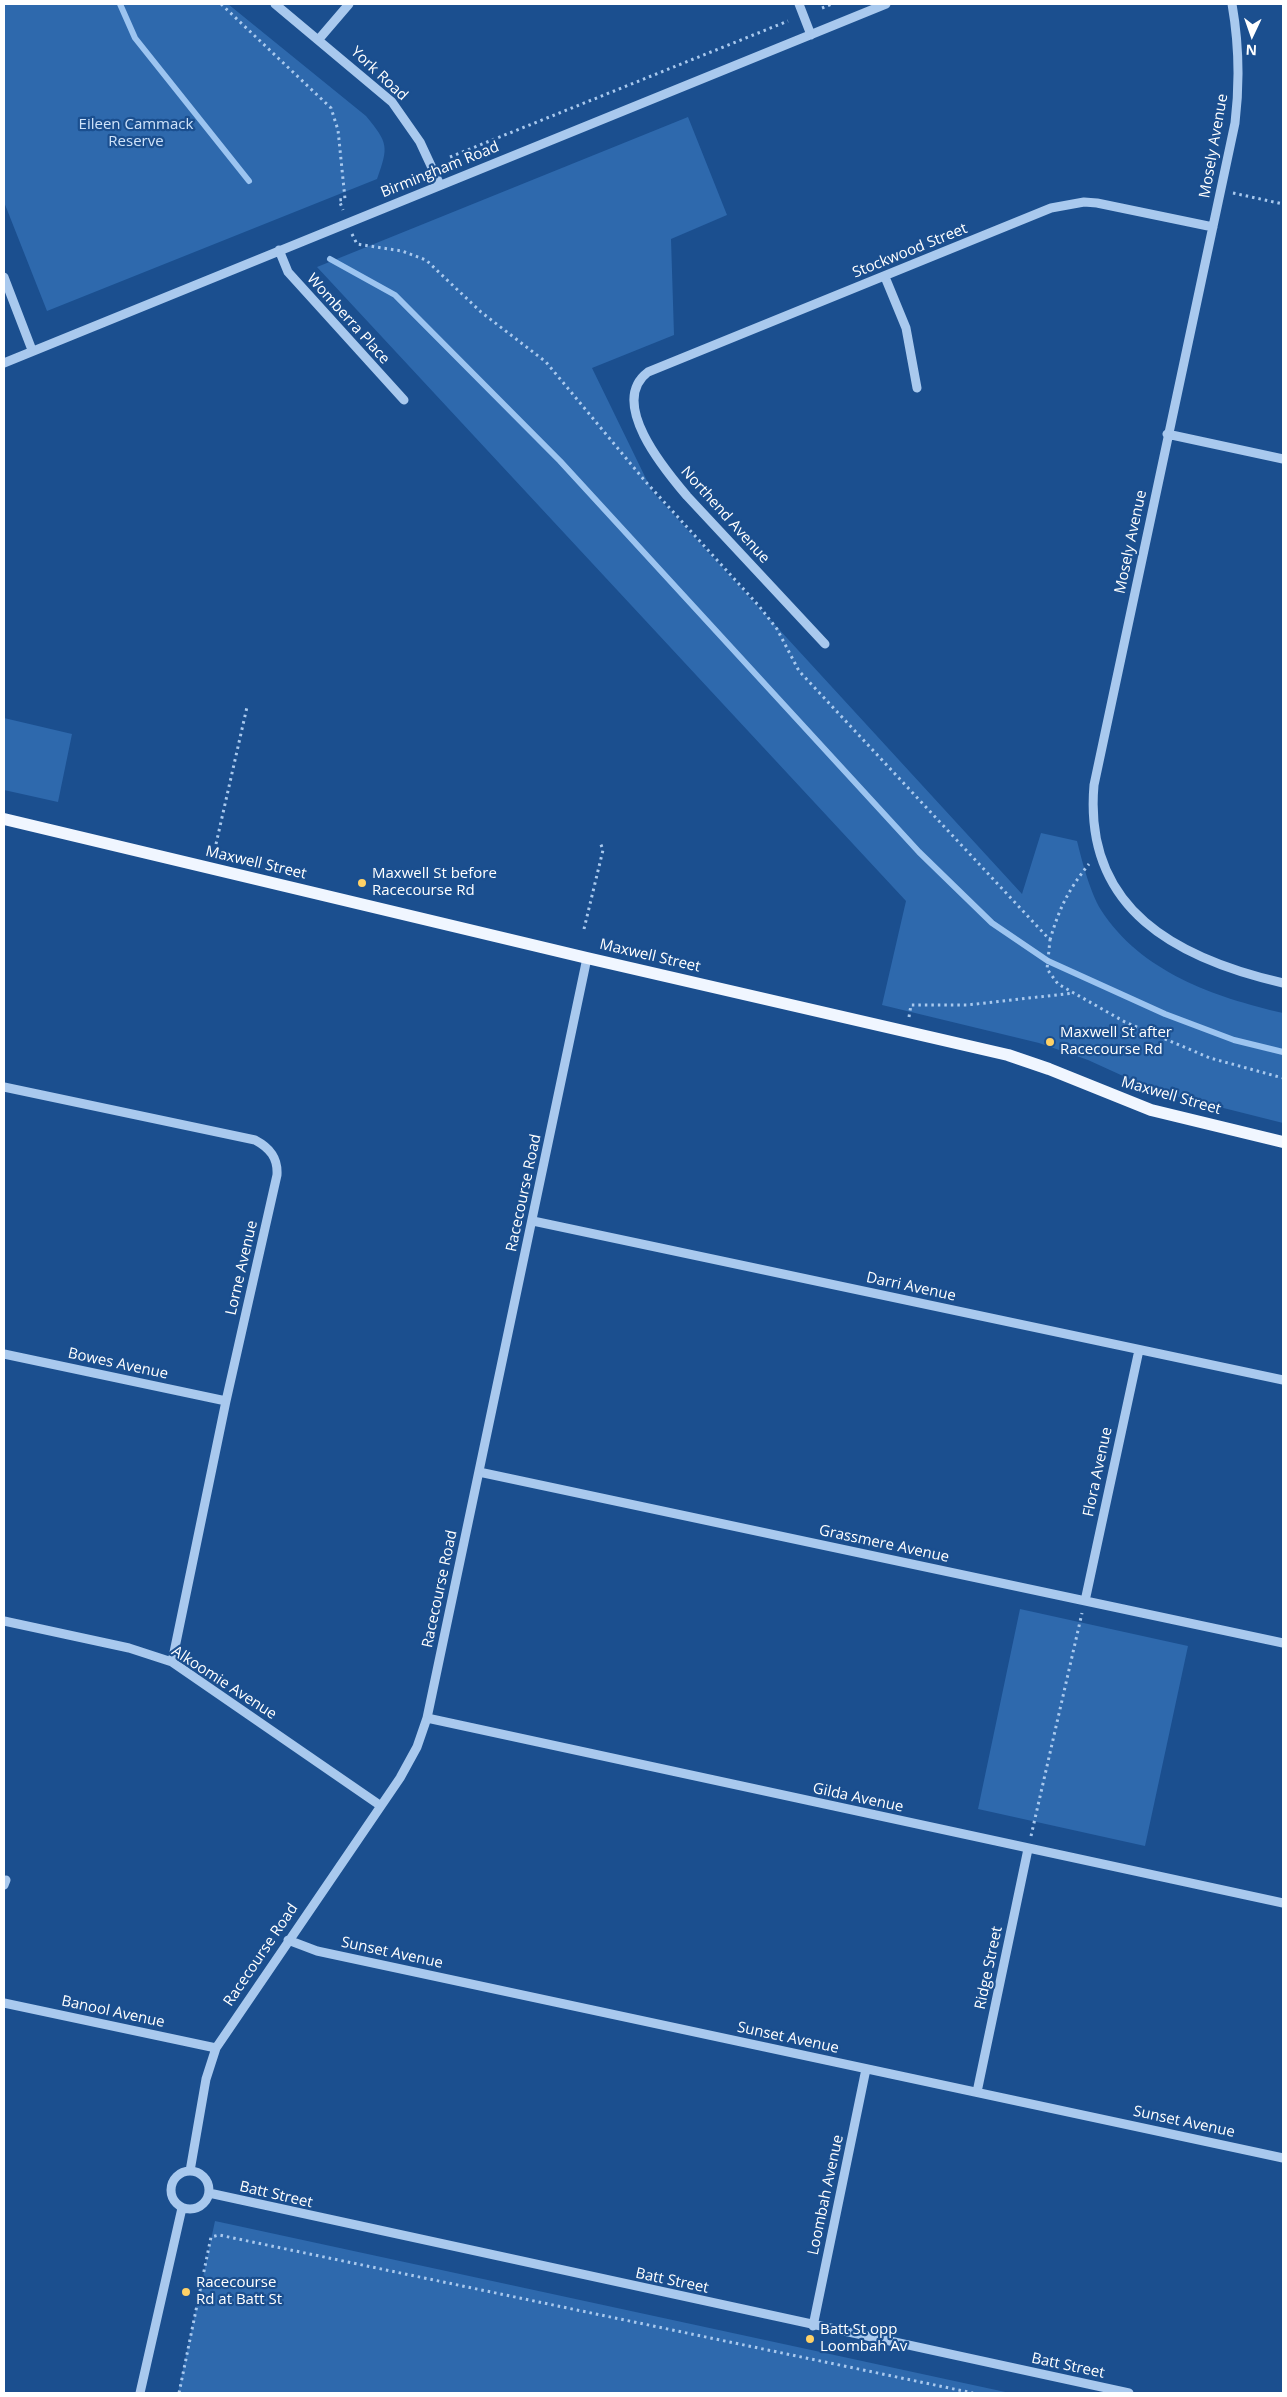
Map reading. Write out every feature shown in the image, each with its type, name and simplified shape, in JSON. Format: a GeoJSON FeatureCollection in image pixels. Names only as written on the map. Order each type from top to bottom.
{"type":"FeatureCollection","features":[{"type":"Feature","properties":{"kind":"main road","name":"Maxwell Street"},"geometry":{"type":"LineString","coordinates":[[4,819],[587,958],[1008,1055],[1049,1069],[1144,1108],[1283,1142]]}},
{"type":"Feature","properties":{"kind":"street","name":"York Road"},"geometry":{"type":"LineString","coordinates":[[275,4],[320,39],[392,102],[408,121],[440,185]]}},
{"type":"Feature","properties":{"kind":"street"},"geometry":{"type":"LineString","coordinates":[[320,39],[349,4]]}},
{"type":"Feature","properties":{"kind":"street"},"geometry":{"type":"LineString","coordinates":[[799,4],[812,35]]}},
{"type":"Feature","properties":{"kind":"street","name":"Birmingham Road"},"geometry":{"type":"LineString","coordinates":[[4,363],[886,4]]}},
{"type":"Feature","properties":{"kind":"street","name":"Mosely Avenue"},"geometry":{"type":"LineString","coordinates":[[1232,4],[1237,31],[1240,75],[1235,123],[1167,434],[1094,785],[1093,810],[1101,856],[1129,905],[1142,920],[1157,933],[1210,962],[1283,983]]}},
{"type":"Feature","properties":{"kind":"street","name":"Stockwood Street"},"geometry":{"type":"LineString","coordinates":[[634,389],[640,379],[648,372],[1051,208],[1084,202],[1104,204],[1213,227]]}},
{"type":"Feature","properties":{"kind":"street","name":"Womberra Place"},"geometry":{"type":"LineString","coordinates":[[279,250],[288,272],[404,400]]}},
{"type":"Feature","properties":{"kind":"street"},"geometry":{"type":"LineString","coordinates":[[886,276],[906,328],[918,388]]}},
{"type":"Feature","properties":{"kind":"street"},"geometry":{"type":"LineString","coordinates":[[4,277],[32,350]]}},
{"type":"Feature","properties":{"kind":"street","name":"Northend Avenue"},"geometry":{"type":"LineString","coordinates":[[634,389],[634,410],[647,439],[665,469],[686,496],[825,644]]}},
{"type":"Feature","properties":{"kind":"street"},"geometry":{"type":"LineString","coordinates":[[1167,434],[1283,459]]}},
{"type":"Feature","properties":{"kind":"street","name":"Racecourse Road"},"geometry":{"type":"LineString","coordinates":[[190,2171],[206,2080],[216,2048],[410,1762],[427,1718],[587,958]]}},
{"type":"Feature","properties":{"kind":"street","name":"Lorne Avenue"},"geometry":{"type":"LineString","coordinates":[[4,1088],[255,1140],[272,1153],[277,1164],[277,1175],[226,1401],[172,1662]]}},
{"type":"Feature","properties":{"kind":"street","name":"Darri Avenue"},"geometry":{"type":"LineString","coordinates":[[533,1221],[1283,1380]]}},
{"type":"Feature","properties":{"kind":"street","name":"Flora Avenue"},"geometry":{"type":"LineString","coordinates":[[1085,1601],[1139,1350]]}},
{"type":"Feature","properties":{"kind":"street","name":"Bowes Avenue"},"geometry":{"type":"LineString","coordinates":[[4,1354],[226,1401]]}},
{"type":"Feature","properties":{"kind":"street","name":"Grassmere Avenue"},"geometry":{"type":"LineString","coordinates":[[479,1472],[1283,1643]]}},
{"type":"Feature","properties":{"kind":"street","name":"Alkoomie Avenue"},"geometry":{"type":"LineString","coordinates":[[4,1621],[130,1648],[172,1662],[381,1806]]}},
{"type":"Feature","properties":{"kind":"street","name":"Gilda Avenue"},"geometry":{"type":"LineString","coordinates":[[427,1718],[1283,1903]]}},
{"type":"Feature","properties":{"kind":"street","name":"Ridge Street"},"geometry":{"type":"LineString","coordinates":[[977,2092],[1028,1849]]}},
{"type":"Feature","properties":{"kind":"street","name":"Sunset Avenue"},"geometry":{"type":"LineString","coordinates":[[288,1940],[317,1951],[1283,2158]]}},
{"type":"Feature","properties":{"kind":"street","name":"Banool Avenue"},"geometry":{"type":"LineString","coordinates":[[4,2003],[216,2048]]}},
{"type":"Feature","properties":{"kind":"street","name":"Loombah Avenue"},"geometry":{"type":"LineString","coordinates":[[813,2326],[866,2069]]}},
{"type":"Feature","properties":{"kind":"street"},"geometry":{"type":"LineString","coordinates":[[190,2171],[196,2172],[206,2180],[209,2193],[199,2207],[194,2209],[182,2208],[172,2199],[170,2186],[178,2175],[190,2171]]}},
{"type":"Feature","properties":{"kind":"street","name":"Batt Street"},"geometry":{"type":"LineString","coordinates":[[209,2193],[813,2326],[1129,2393]]}},
{"type":"Feature","properties":{"kind":"street"},"geometry":{"type":"LineString","coordinates":[[140,2393],[182,2208]]}},
{"type":"Feature","properties":{"kind":"path"},"geometry":{"type":"LineString","coordinates":[[221,4],[331,108],[338,130],[345,199],[340,200]]}},
{"type":"Feature","properties":{"kind":"path"},"geometry":{"type":"LineString","coordinates":[[822,8],[832,4]]}},
{"type":"Feature","properties":{"kind":"path"},"geometry":{"type":"LineString","coordinates":[[450,158],[788,21]]}},
{"type":"Feature","properties":{"kind":"path"},"geometry":{"type":"LineString","coordinates":[[1221,190],[1283,204]]}},
{"type":"Feature","properties":{"kind":"path"},"geometry":{"type":"LineString","coordinates":[[357,244],[402,251],[426,260],[474,306],[546,362],[645,481],[759,606],[777,629],[798,671],[1050,940]]}},
{"type":"Feature","properties":{"kind":"path"},"geometry":{"type":"LineString","coordinates":[[216,844],[247,707]]}},
{"type":"Feature","properties":{"kind":"path"},"geometry":{"type":"LineString","coordinates":[[584,929],[602,850],[600,842]]}},
{"type":"Feature","properties":{"kind":"path"},"geometry":{"type":"LineString","coordinates":[[1101,856],[1090,862],[1073,884],[1060,907],[1050,940],[1047,969],[1058,984],[1125,1022],[1210,1058],[1283,1078]]}},
{"type":"Feature","properties":{"kind":"path"},"geometry":{"type":"LineString","coordinates":[[905,1032],[911,1005],[967,1005],[1074,993]]}},
{"type":"Feature","properties":{"kind":"path"},"geometry":{"type":"LineString","coordinates":[[1028,1849],[1085,1601]]}},
{"type":"Feature","properties":{"kind":"path"},"geometry":{"type":"LineString","coordinates":[[179,2393],[212,2237],[219,2235],[973,2393]]}},
{"type":"Feature","properties":{"kind":"green space","name":"Eileen Cammack Reserve"},"geometry":{"type":"Polygon","coordinates":[[[4,4],[228,4],[366,116],[379,133],[384,145],[385,152],[377,179],[47,311],[4,202],[4,4]]]}},
{"type":"Feature","properties":{"kind":"green space"},"geometry":{"type":"Polygon","coordinates":[[[688,117],[727,215],[671,239],[674,335],[592,368],[652,491],[1022,894],[1041,833],[1077,841],[1097,903],[1117,932],[1137,950],[1158,966],[1206,990],[1257,1007],[1283,1013],[1283,1123],[1156,1091],[1088,1060],[1039,1043],[882,1005],[906,901],[317,267],[688,117]]]}},
{"type":"Feature","properties":{"kind":"green space"},"geometry":{"type":"Polygon","coordinates":[[[4,718],[72,734],[58,802],[4,790],[4,718]]]}},
{"type":"Feature","properties":{"kind":"green space"},"geometry":{"type":"Polygon","coordinates":[[[1020,1609],[1188,1646],[1145,1846],[978,1809],[1020,1609]]]}},
{"type":"Feature","properties":{"kind":"green space"},"geometry":{"type":"Polygon","coordinates":[[[215,2221],[1010,2393],[178,2393],[215,2221]]]}},
{"type":"Feature","properties":{"kind":"waterway"},"geometry":{"type":"LineString","coordinates":[[120,4],[135,38],[249,181]]}},
{"type":"Feature","properties":{"kind":"waterway"},"geometry":{"type":"LineString","coordinates":[[330,259],[395,295],[560,461],[919,852],[992,923],[1048,961],[1165,1014],[1234,1040],[1283,1052]]}},
{"type":"Feature","properties":{"kind":"place","name":"Maxwell St before Racecourse Rd"},"geometry":{"type":"Point","coordinates":[362,883]}},
{"type":"Feature","properties":{"kind":"place","name":"Maxwell St after Racecourse Rd"},"geometry":{"type":"Point","coordinates":[1050,1042]}},
{"type":"Feature","properties":{"kind":"place","name":"Racecourse Rd at Batt St"},"geometry":{"type":"Point","coordinates":[186,2292]}},
{"type":"Feature","properties":{"kind":"place","name":"Batt St opp Loombah Av"},"geometry":{"type":"Point","coordinates":[810,2339]}}]}
